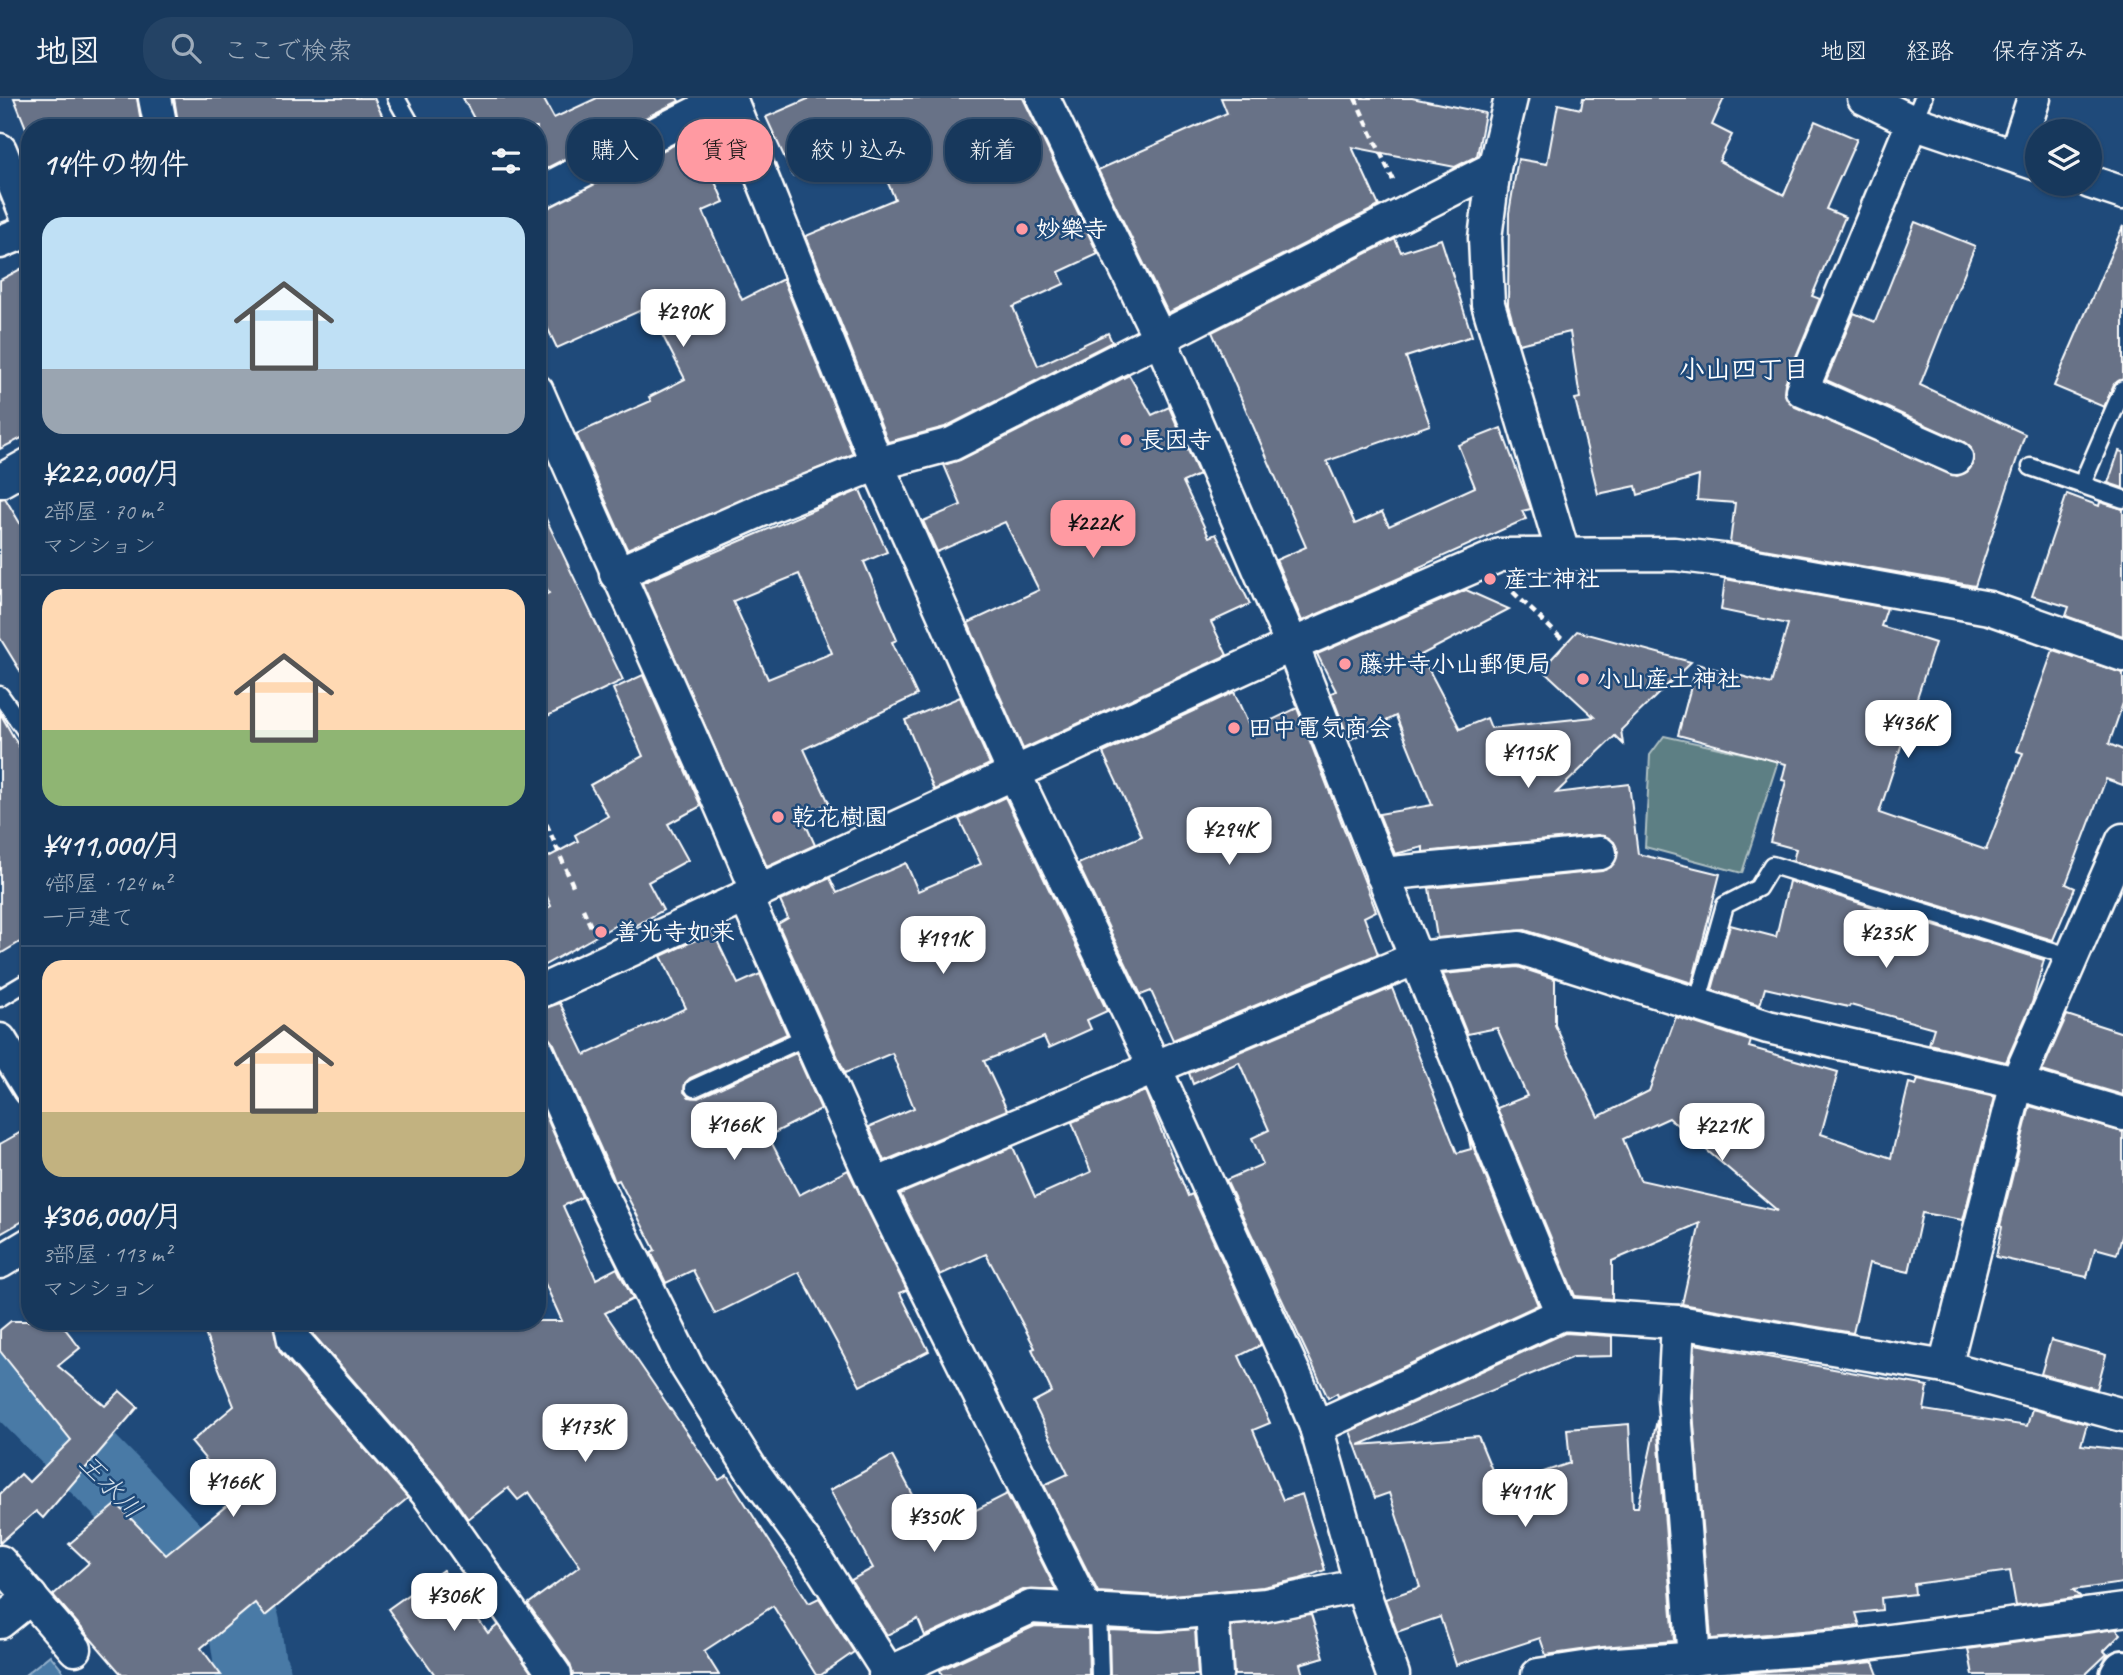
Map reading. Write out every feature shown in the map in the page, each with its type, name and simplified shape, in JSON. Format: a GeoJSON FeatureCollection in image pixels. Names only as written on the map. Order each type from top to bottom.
{"type":"FeatureCollection","features":[{"type":"Feature","properties":{"kind":"main road"},"geometry":{"type":"LineString","coordinates":[[2120,1675],[2123,1671]]}},
{"type":"Feature","properties":{"kind":"street"},"geometry":{"type":"LineString","coordinates":[[155,98],[160,119]]}},
{"type":"Feature","properties":{"kind":"street"},"geometry":{"type":"LineString","coordinates":[[1043,98],[1160,339],[1292,645],[1382,874],[1562,1314]]}},
{"type":"Feature","properties":{"kind":"street"},"geometry":{"type":"LineString","coordinates":[[1511,98],[1494,168],[1485,237],[1488,304],[1563,553]]}},
{"type":"Feature","properties":{"kind":"street"},"geometry":{"type":"LineString","coordinates":[[1864,98],[1918,110],[2025,160]]}},
{"type":"Feature","properties":{"kind":"street"},"geometry":{"type":"LineString","coordinates":[[2031,119],[2034,98]]}},
{"type":"Feature","properties":{"kind":"street"},"geometry":{"type":"LineString","coordinates":[[546,190],[737,100],[877,464],[1015,775],[1154,1066],[1316,1427],[1361,1585],[1393,1675]]}},
{"type":"Feature","properties":{"kind":"street"},"geometry":{"type":"LineString","coordinates":[[1918,110],[1802,390],[1956,458]]}},
{"type":"Feature","properties":{"kind":"street"},"geometry":{"type":"LineString","coordinates":[[0,150],[21,202]]}},
{"type":"Feature","properties":{"kind":"street"},"geometry":{"type":"LineString","coordinates":[[617,574],[768,507],[877,464],[952,444],[1494,168]]}},
{"type":"Feature","properties":{"kind":"street"},"geometry":{"type":"LineString","coordinates":[[2102,186],[2123,194]]}},
{"type":"Feature","properties":{"kind":"street"},"geometry":{"type":"LineString","coordinates":[[0,242],[21,234]]}},
{"type":"Feature","properties":{"kind":"street"},"geometry":{"type":"LineString","coordinates":[[546,412],[617,574],[685,718],[808,1035],[875,1185],[1092,1610]]}},
{"type":"Feature","properties":{"kind":"street"},"geometry":{"type":"LineString","coordinates":[[0,481],[21,469]]}},
{"type":"Feature","properties":{"kind":"street"},"geometry":{"type":"LineString","coordinates":[[546,989],[1292,645],[1500,555],[1674,554],[1722,560],[1989,608],[2123,654]]}},
{"type":"Feature","properties":{"kind":"street"},"geometry":{"type":"LineString","coordinates":[[1945,1367],[2017,1083],[2123,840]]}},
{"type":"Feature","properties":{"kind":"street"},"geometry":{"type":"LineString","coordinates":[[1382,874],[1600,853]]}},
{"type":"Feature","properties":{"kind":"street"},"geometry":{"type":"LineString","coordinates":[[875,1185],[1416,958],[1520,947],[1768,1027],[2017,1083],[2123,1114]]}},
{"type":"Feature","properties":{"kind":"street"},"geometry":{"type":"LineString","coordinates":[[0,1040],[21,1074]]}},
{"type":"Feature","properties":{"kind":"street"},"geometry":{"type":"LineString","coordinates":[[546,1071],[595,1182],[687,1367],[751,1469],[811,1552],[888,1674],[1031,1607],[1160,1614],[1266,1605],[1361,1585]]}},
{"type":"Feature","properties":{"kind":"street"},"geometry":{"type":"LineString","coordinates":[[0,1262],[21,1249]]}},
{"type":"Feature","properties":{"kind":"street"},"geometry":{"type":"LineString","coordinates":[[1316,1427],[1562,1314],[1678,1322],[1945,1367],[2123,1415]]}},
{"type":"Feature","properties":{"kind":"street"},"geometry":{"type":"LineString","coordinates":[[1678,1322],[1674,1398],[1694,1659]]}},
{"type":"Feature","properties":{"kind":"street"},"geometry":{"type":"LineString","coordinates":[[292,1330],[295,1340],[428,1494],[555,1675]]}},
{"type":"Feature","properties":{"kind":"street"},"geometry":{"type":"LineString","coordinates":[[0,1562],[75,1649]]}},
{"type":"Feature","properties":{"kind":"street"},"geometry":{"type":"LineString","coordinates":[[0,1622],[31,1597]]}},
{"type":"Feature","properties":{"kind":"street"},"geometry":{"type":"LineString","coordinates":[[1212,1610],[1216,1675]]}},
{"type":"Feature","properties":{"kind":"street"},"geometry":{"type":"LineString","coordinates":[[1538,1675],[1603,1665],[1844,1647],[2123,1610]]}},
{"type":"Feature","properties":{"kind":"lane"},"geometry":{"type":"LineString","coordinates":[[396,98],[408,119]]}},
{"type":"Feature","properties":{"kind":"lane"},"geometry":{"type":"LineString","coordinates":[[2082,484],[2123,389]]}},
{"type":"Feature","properties":{"kind":"lane"},"geometry":{"type":"LineString","coordinates":[[2031,467],[2123,499]]}},
{"type":"Feature","properties":{"kind":"lane"},"geometry":{"type":"LineString","coordinates":[[0,695],[21,724]]}},
{"type":"Feature","properties":{"kind":"lane"},"geometry":{"type":"LineString","coordinates":[[1697,1004],[1725,905],[1758,888],[1772,865],[2072,957]]}},
{"type":"Feature","properties":{"kind":"lane"},"geometry":{"type":"LineString","coordinates":[[0,998],[21,985]]}},
{"type":"Feature","properties":{"kind":"lane"},"geometry":{"type":"LineString","coordinates":[[694,1088],[808,1035]]}},
{"type":"Feature","properties":{"kind":"lane"},"geometry":{"type":"LineString","coordinates":[[1092,1610],[1100,1675]]}},
{"type":"Feature","properties":{"kind":"path"},"geometry":{"type":"LineString","coordinates":[[1356,98],[1408,212]]}},
{"type":"Feature","properties":{"kind":"path"},"geometry":{"type":"LineString","coordinates":[[1503,582],[1563,640]]}},
{"type":"Feature","properties":{"kind":"path"},"geometry":{"type":"LineString","coordinates":[[546,823],[574,888]]}},
{"type":"Feature","properties":{"kind":"green space"},"geometry":{"type":"Polygon","coordinates":[[[1664,736],[1778,761],[1742,873],[1645,847],[1650,755],[1664,736]]]}},
{"type":"Feature","properties":{"kind":"water"},"geometry":{"type":"Polygon","coordinates":[[[50,1655],[66,1675],[25,1675],[50,1655]]]}},
{"type":"Feature","properties":{"kind":"building"},"geometry":{"type":"Polygon","coordinates":[[[14,98],[137,98],[140,119],[22,119],[14,98]]]}},
{"type":"Feature","properties":{"kind":"building"},"geometry":{"type":"Polygon","coordinates":[[[174,98],[374,98],[384,119],[178,119],[174,98]]]}},
{"type":"Feature","properties":{"kind":"building"},"geometry":{"type":"Polygon","coordinates":[[[463,98],[543,98],[554,118],[597,98],[677,98],[679,101],[644,119],[567,119],[567,158],[546,168],[546,119],[474,119],[463,98]]]}},
{"type":"Feature","properties":{"kind":"building"},"geometry":{"type":"Polygon","coordinates":[[[810,98],[1023,98],[1033,119],[945,119],[945,182],[1041,182],[1041,135],[1098,254],[1059,272],[1064,284],[1013,307],[1038,366],[1108,333],[1112,342],[945,427],[888,442],[806,236],[895,199],[888,182],[931,182],[931,119],[787,119],[787,163],[773,132],[773,119],[766,117],[810,98]]]}},
{"type":"Feature","properties":{"kind":"building"},"geometry":{"type":"Polygon","coordinates":[[[1221,98],[1412,98],[1485,113],[1477,156],[1455,167],[1352,147],[1379,206],[1168,313],[1098,170],[1227,113],[1221,98]]]}},
{"type":"Feature","properties":{"kind":"building"},"geometry":{"type":"Polygon","coordinates":[[[1583,98],[1724,98],[1712,125],[1732,135],[1719,161],[1784,195],[1815,121],[1857,139],[1826,209],[1845,217],[1812,296],[1820,299],[1785,383],[1784,393],[1795,407],[1957,476],[1967,472],[1973,465],[1971,448],[1964,442],[1826,380],[1854,313],[1875,322],[1915,222],[1975,246],[1920,385],[2025,434],[1975,586],[1730,543],[1735,503],[1697,500],[1699,476],[1638,495],[1636,486],[1598,494],[1575,399],[1580,398],[1570,332],[1519,344],[1508,305],[1509,213],[1518,159],[1547,164],[1558,104],[1581,109],[1583,98]]]}},
{"type":"Feature","properties":{"kind":"building"},"geometry":{"type":"Polygon","coordinates":[[[677,143],[677,182],[715,182],[724,202],[703,211],[742,300],[783,279],[853,454],[627,549],[576,434],[651,401],[649,397],[685,379],[648,307],[557,348],[546,325],[546,208],[598,182],[663,182],[663,150],[677,143]]]}},
{"type":"Feature","properties":{"kind":"building"},"geometry":{"type":"Polygon","coordinates":[[[2123,226],[2123,379],[2114,384],[2104,407],[2054,386],[2123,226]]]}},
{"type":"Feature","properties":{"kind":"building"},"geometry":{"type":"Polygon","coordinates":[[[1395,239],[1401,252],[1441,239],[1472,336],[1406,357],[1430,425],[1327,461],[1355,524],[1382,512],[1389,526],[1475,487],[1458,445],[1501,428],[1531,509],[1522,511],[1526,519],[1302,621],[1276,560],[1306,547],[1212,332],[1395,239]]]}},
{"type":"Feature","properties":{"kind":"building"},"geometry":{"type":"Polygon","coordinates":[[[21,269],[21,438],[0,449],[0,280],[21,269]]]}},
{"type":"Feature","properties":{"kind":"building"},"geometry":{"type":"Polygon","coordinates":[[[1129,375],[1152,415],[1169,407],[1199,475],[1183,482],[1209,537],[1216,534],[1250,604],[1211,622],[1227,655],[1023,749],[968,623],[1039,590],[1005,522],[937,552],[923,521],[961,505],[944,465],[960,460],[1129,375]]]}},
{"type":"Feature","properties":{"kind":"building"},"geometry":{"type":"Polygon","coordinates":[[[2119,451],[2123,452],[2123,488],[2108,483],[2119,451]]]}},
{"type":"Feature","properties":{"kind":"building"},"geometry":{"type":"Polygon","coordinates":[[[860,490],[887,552],[864,562],[897,640],[892,642],[917,695],[804,749],[829,803],[802,816],[815,845],[767,867],[642,583],[860,490]],[[799,574],[733,601],[768,679],[832,653],[799,574]]]}},
{"type":"Feature","properties":{"kind":"building"},"geometry":{"type":"Polygon","coordinates":[[[2067,494],[2099,506],[2100,502],[2123,509],[2123,636],[2066,616],[2069,607],[2032,596],[2067,494]]]}},
{"type":"Feature","properties":{"kind":"building"},"geometry":{"type":"Polygon","coordinates":[[[5,498],[21,525],[21,672],[0,638],[0,499],[5,498]]]}},
{"type":"Feature","properties":{"kind":"building"},"geometry":{"type":"Polygon","coordinates":[[[546,519],[623,680],[546,717],[546,594],[549,593],[546,587],[546,519]]]}},
{"type":"Feature","properties":{"kind":"building"},"geometry":{"type":"Polygon","coordinates":[[[1725,579],[1887,608],[1881,626],[1935,643],[1879,813],[1986,850],[2023,753],[2017,751],[2053,650],[2123,673],[2123,703],[2109,744],[2123,750],[2123,785],[2106,779],[2066,884],[2075,888],[2053,940],[1793,861],[1796,849],[1770,842],[1786,781],[1782,780],[1786,764],[1678,735],[1697,664],[1771,684],[1788,624],[1721,610],[1725,579]]]}},
{"type":"Feature","properties":{"kind":"building"},"geometry":{"type":"Polygon","coordinates":[[[1466,590],[1509,609],[1421,655],[1460,729],[1487,718],[1491,728],[1594,717],[1542,669],[1577,631],[1691,662],[1621,730],[1623,744],[1615,736],[1556,793],[1629,784],[1638,854],[1720,874],[1692,983],[1525,930],[1437,938],[1429,888],[1602,871],[1611,867],[1618,852],[1614,842],[1598,835],[1423,852],[1423,847],[1395,854],[1379,814],[1432,805],[1396,716],[1349,740],[1331,693],[1336,691],[1317,654],[1466,590]]]}},
{"type":"Feature","properties":{"kind":"building"},"geometry":{"type":"Polygon","coordinates":[[[643,675],[701,806],[668,824],[688,860],[648,882],[663,910],[621,934],[616,925],[546,964],[546,909],[551,906],[546,895],[546,858],[578,841],[575,835],[608,816],[590,785],[643,756],[613,689],[643,675]]]}},
{"type":"Feature","properties":{"kind":"building"},"geometry":{"type":"Polygon","coordinates":[[[1234,692],[1251,730],[1297,708],[1376,911],[1364,917],[1378,954],[1173,1040],[1151,991],[1141,995],[1078,864],[1142,836],[1103,753],[1234,692]]]}},
{"type":"Feature","properties":{"kind":"building"},"geometry":{"type":"Polygon","coordinates":[[[960,697],[990,764],[934,790],[905,720],[960,697]]]}},
{"type":"Feature","properties":{"kind":"building"},"geometry":{"type":"Polygon","coordinates":[[[0,713],[21,750],[21,941],[0,954],[0,713]]]}},
{"type":"Feature","properties":{"kind":"building"},"geometry":{"type":"Polygon","coordinates":[[[1005,797],[1107,1011],[1087,1020],[1091,1029],[1049,1048],[1044,1037],[984,1061],[1007,1110],[884,1161],[869,1127],[914,1108],[892,1053],[845,1073],[778,924],[788,918],[780,901],[830,878],[837,893],[906,863],[918,891],[981,864],[959,819],[1005,797]]]}},
{"type":"Feature","properties":{"kind":"building"},"geometry":{"type":"Polygon","coordinates":[[[1789,881],[2044,960],[2032,1003],[2006,1062],[1929,1044],[1934,1028],[1850,1005],[1849,1007],[1765,988],[1760,1005],[1712,990],[1730,925],[1776,937],[1789,881]]]}},
{"type":"Feature","properties":{"kind":"building"},"geometry":{"type":"Polygon","coordinates":[[[713,932],[738,984],[760,974],[787,1034],[690,1078],[685,1083],[684,1092],[689,1097],[698,1098],[796,1053],[821,1109],[768,1136],[799,1195],[848,1170],[907,1290],[900,1293],[929,1351],[860,1386],[799,1272],[715,1314],[693,1270],[666,1283],[651,1252],[655,1250],[619,1180],[615,1182],[554,1044],[546,1038],[546,1008],[560,1003],[585,1055],[686,1008],[661,956],[713,932]]]}},
{"type":"Feature","properties":{"kind":"building"},"geometry":{"type":"Polygon","coordinates":[[[1518,967],[1555,979],[1555,1025],[1598,1117],[1649,1091],[1676,1017],[1751,1041],[1749,1047],[1838,1072],[1821,1134],[1891,1158],[1909,1083],[1916,1085],[1918,1080],[1995,1097],[1963,1220],[1922,1213],[1909,1272],[1869,1263],[1853,1333],[1682,1304],[1700,1223],[1612,1261],[1612,1299],[1575,1296],[1497,1108],[1527,1096],[1497,1028],[1467,1034],[1443,974],[1518,967]],[[1669,1118],[1623,1139],[1640,1180],[1778,1211],[1669,1118]]]}},
{"type":"Feature","properties":{"kind":"building"},"geometry":{"type":"Polygon","coordinates":[[[1392,988],[1457,1153],[1471,1149],[1468,1134],[1538,1305],[1338,1397],[1337,1393],[1328,1398],[1226,1180],[1263,1164],[1252,1138],[1269,1130],[1239,1062],[1193,1084],[1189,1073],[1392,988]]]}},
{"type":"Feature","properties":{"kind":"building"},"geometry":{"type":"Polygon","coordinates":[[[2067,1015],[2123,1033],[2123,1095],[2042,1071],[2067,1015]]]}},
{"type":"Feature","properties":{"kind":"building"},"geometry":{"type":"Polygon","coordinates":[[[1145,1091],[1188,1196],[1192,1194],[1261,1345],[1239,1356],[1270,1423],[1253,1430],[1283,1500],[1302,1494],[1325,1570],[1300,1579],[1263,1587],[1160,1596],[1098,1592],[1044,1485],[1068,1474],[1033,1402],[1052,1392],[1032,1349],[1035,1348],[986,1254],[940,1275],[900,1194],[1013,1147],[1035,1197],[1091,1172],[1072,1122],[1145,1091]]]}},
{"type":"Feature","properties":{"kind":"building"},"geometry":{"type":"Polygon","coordinates":[[[2030,1106],[2123,1132],[2123,1233],[2117,1254],[2095,1248],[2087,1277],[1996,1257],[2002,1227],[2000,1226],[2030,1106]]]}},
{"type":"Feature","properties":{"kind":"building"},"geometry":{"type":"Polygon","coordinates":[[[546,1116],[582,1197],[563,1206],[596,1279],[617,1268],[633,1299],[605,1313],[719,1480],[727,1475],[809,1603],[819,1598],[854,1652],[821,1675],[816,1675],[773,1606],[704,1651],[719,1675],[573,1675],[570,1664],[528,1604],[580,1566],[529,1492],[518,1500],[508,1488],[468,1519],[442,1482],[311,1330],[546,1330],[546,1321],[562,1321],[546,1286],[546,1116]]]}},
{"type":"Feature","properties":{"kind":"building"},"geometry":{"type":"Polygon","coordinates":[[[21,1132],[21,1222],[0,1234],[0,1144],[21,1132]]]}},
{"type":"Feature","properties":{"kind":"building"},"geometry":{"type":"Polygon","coordinates":[[[11,1321],[21,1321],[21,1330],[66,1330],[80,1348],[58,1366],[105,1406],[120,1391],[138,1407],[43,1518],[36,1511],[0,1543],[0,1494],[21,1474],[29,1482],[71,1440],[0,1351],[0,1330],[11,1321]]]}},
{"type":"Feature","properties":{"kind":"building"},"geometry":{"type":"Polygon","coordinates":[[[204,1330],[274,1330],[280,1352],[408,1498],[265,1616],[255,1603],[201,1648],[221,1675],[122,1675],[53,1595],[89,1563],[69,1544],[117,1504],[166,1555],[237,1497],[191,1442],[234,1406],[204,1330]]]}},
{"type":"Feature","properties":{"kind":"building"},"geometry":{"type":"Polygon","coordinates":[[[1565,1333],[1612,1336],[1612,1356],[1573,1357],[1359,1445],[1478,1436],[1499,1487],[1570,1463],[1567,1429],[1629,1424],[1633,1507],[1638,1507],[1657,1420],[1674,1641],[1546,1655],[1540,1638],[1456,1665],[1440,1617],[1397,1632],[1385,1599],[1420,1587],[1389,1493],[1375,1498],[1350,1431],[1565,1333]]]}},
{"type":"Feature","properties":{"kind":"building"},"geometry":{"type":"Polygon","coordinates":[[[2051,1340],[2106,1355],[2097,1389],[2041,1374],[2051,1340]]]}},
{"type":"Feature","properties":{"kind":"building"},"geometry":{"type":"Polygon","coordinates":[[[1695,1344],[1928,1386],[1924,1410],[2027,1426],[2032,1409],[2087,1424],[2081,1445],[2123,1450],[2123,1583],[2073,1590],[2081,1597],[2016,1606],[2010,1571],[1914,1584],[1915,1594],[1881,1598],[1882,1610],[1856,1613],[1860,1626],[1711,1639],[1692,1398],[1695,1344]]]}},
{"type":"Feature","properties":{"kind":"building"},"geometry":{"type":"Polygon","coordinates":[[[892,1456],[933,1532],[1007,1494],[1056,1590],[1023,1590],[925,1636],[918,1619],[887,1635],[851,1580],[873,1568],[830,1490],[892,1456]]]}},
{"type":"Feature","properties":{"kind":"building"},"geometry":{"type":"Polygon","coordinates":[[[443,1570],[488,1633],[498,1625],[533,1675],[435,1675],[388,1609],[443,1570]]]}},
{"type":"Feature","properties":{"kind":"building"},"geometry":{"type":"Polygon","coordinates":[[[1311,1614],[1324,1657],[1300,1664],[1303,1675],[1234,1675],[1231,1626],[1311,1614]]]}},
{"type":"Feature","properties":{"kind":"building"},"geometry":{"type":"Polygon","coordinates":[[[1035,1626],[1088,1628],[1089,1675],[942,1675],[940,1670],[1035,1626]]]}},
{"type":"Feature","properties":{"kind":"building"},"geometry":{"type":"Polygon","coordinates":[[[1195,1629],[1198,1675],[1110,1675],[1109,1630],[1159,1632],[1195,1629]]]}},
{"type":"Feature","properties":{"kind":"building"},"geometry":{"type":"Polygon","coordinates":[[[2116,1629],[2121,1634],[2104,1651],[2107,1654],[2085,1675],[1973,1675],[1968,1649],[2116,1629]]]}},
{"type":"Feature","properties":{"kind":"building"},"geometry":{"type":"Polygon","coordinates":[[[1873,1662],[1878,1675],[1731,1674],[1845,1665],[1873,1662]]]}},
{"type":"Feature","properties":{"kind":"waterway","name":"王水川"},"geometry":{"type":"LineString","coordinates":[[0,1370],[123,1494],[244,1624],[251,1670],[255,1675]]}},
{"type":"Feature","properties":{"kind":"place","name":"妙樂寺"},"geometry":{"type":"Point","coordinates":[1022,229]}},
{"type":"Feature","properties":{"kind":"place","name":"長因寺"},"geometry":{"type":"Point","coordinates":[1126,440]}},
{"type":"Feature","properties":{"kind":"place","name":"産土神社"},"geometry":{"type":"Point","coordinates":[1490,579]}},
{"type":"Feature","properties":{"kind":"place","name":"藤井寺小山郵便局"},"geometry":{"type":"Point","coordinates":[1345,664]}},
{"type":"Feature","properties":{"kind":"place","name":"小山産土神社"},"geometry":{"type":"Point","coordinates":[1583,679]}},
{"type":"Feature","properties":{"kind":"place","name":"田中電気商会"},"geometry":{"type":"Point","coordinates":[1234,728]}},
{"type":"Feature","properties":{"kind":"place","name":"乾花樹園"},"geometry":{"type":"Point","coordinates":[778,817]}},
{"type":"Feature","properties":{"kind":"place","name":"善光寺如来"},"geometry":{"type":"Point","coordinates":[601,932]}},
{"type":"Feature","properties":{"kind":"district","name":"小山四丁目"},"geometry":{"type":"Point","coordinates":[1744,369]}}]}
